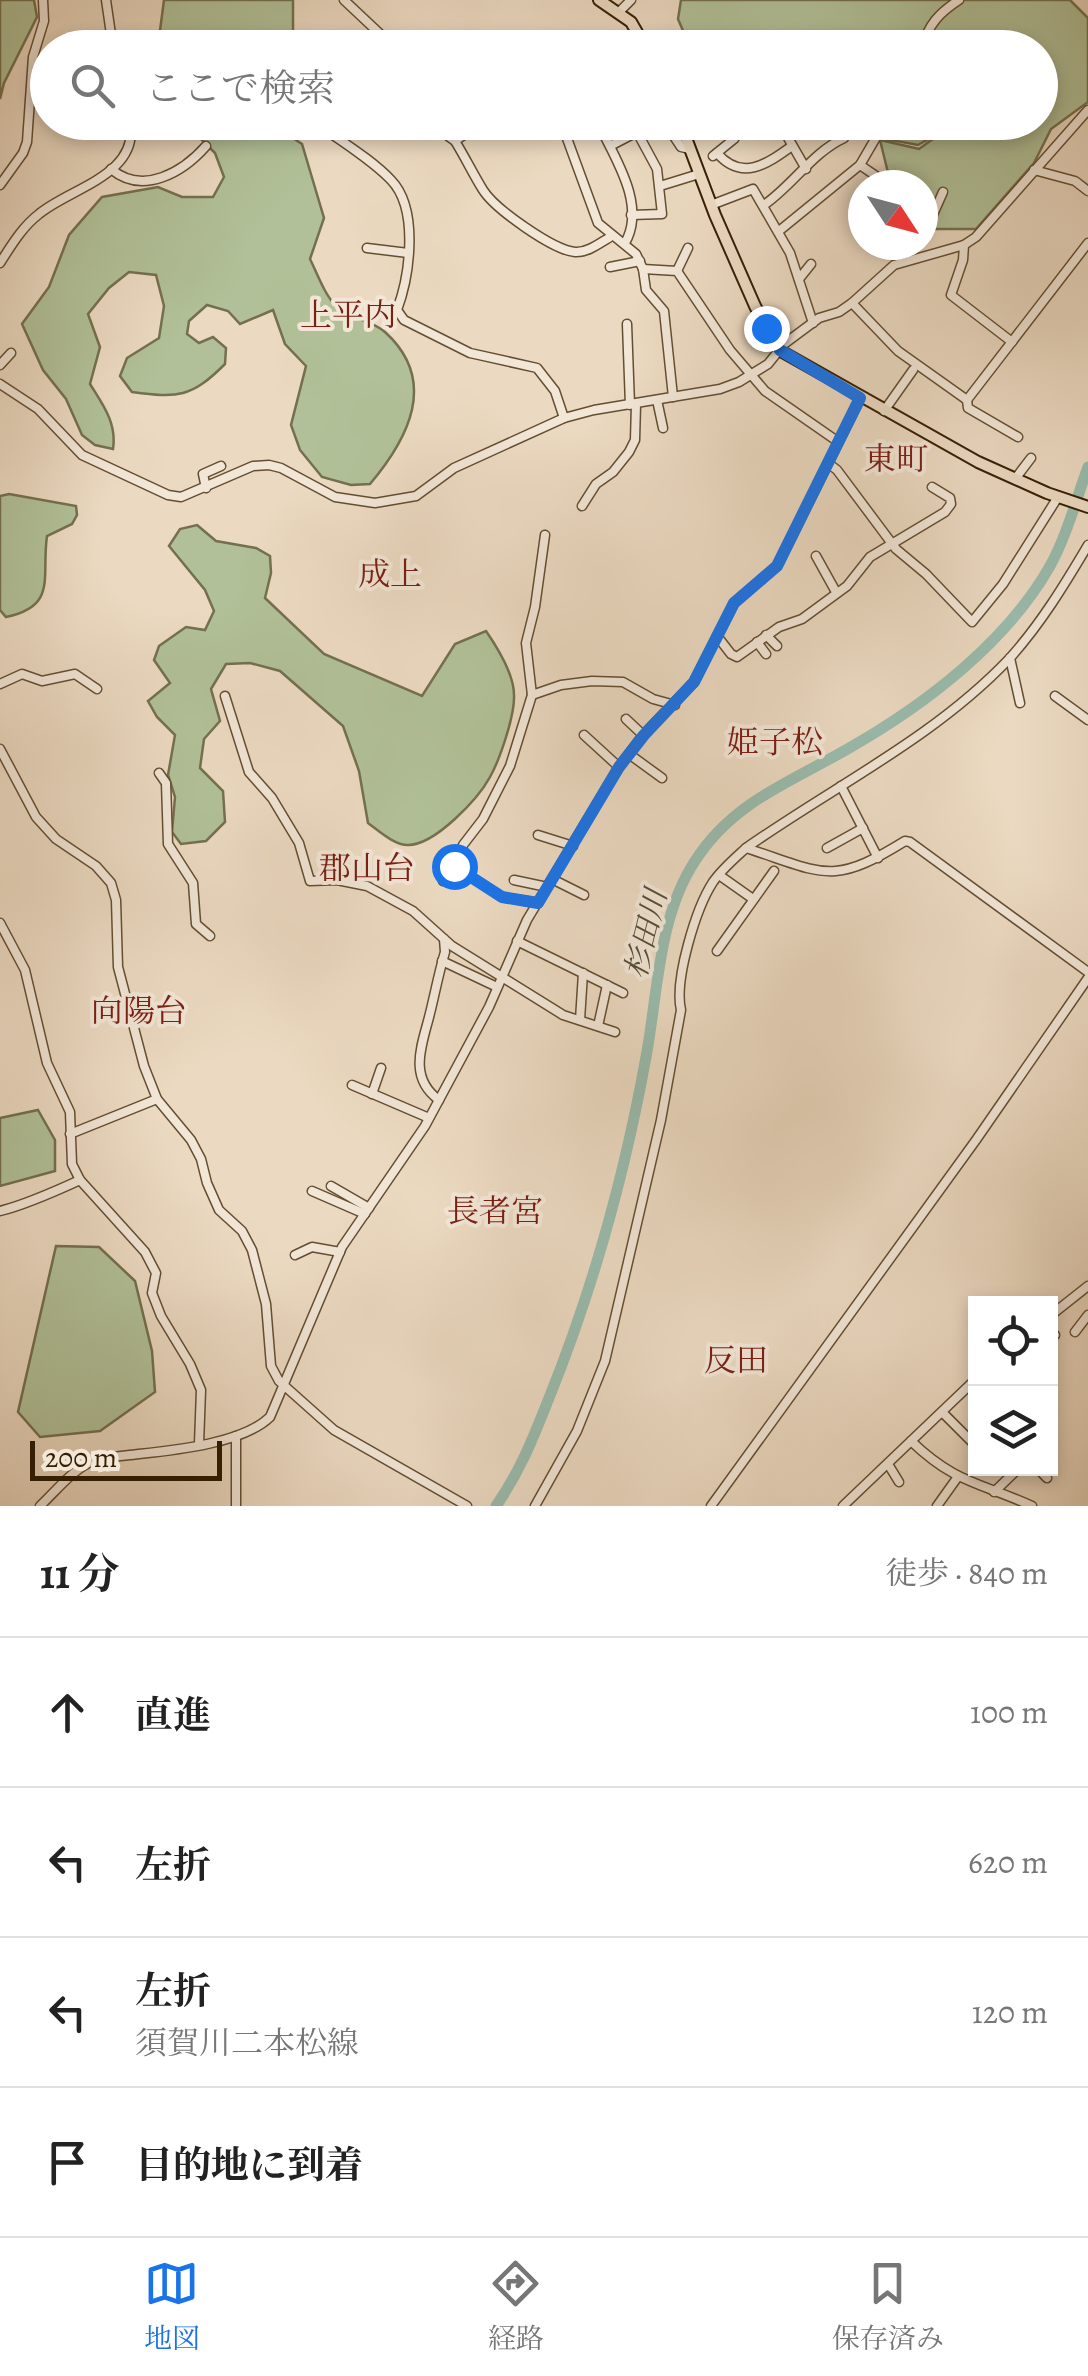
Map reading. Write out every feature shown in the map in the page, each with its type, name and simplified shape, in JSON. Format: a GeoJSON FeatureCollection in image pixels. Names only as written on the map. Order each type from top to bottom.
{"type":"FeatureCollection","features":[{"type":"Feature","properties":{"kind":"main road"},"geometry":{"type":"LineString","coordinates":[[599,0],[619,12],[636,30]]}},
{"type":"Feature","properties":{"kind":"main road"},"geometry":{"type":"LineString","coordinates":[[687,140],[711,205],[780,350],[884,412],[1015,479],[1088,507]]}},
{"type":"Feature","properties":{"kind":"street"},"geometry":{"type":"LineString","coordinates":[[41,30],[43,0]]}},
{"type":"Feature","properties":{"kind":"street"},"geometry":{"type":"LineString","coordinates":[[106,0],[111,30]]}},
{"type":"Feature","properties":{"kind":"street"},"geometry":{"type":"LineString","coordinates":[[344,0],[376,30]]}},
{"type":"Feature","properties":{"kind":"street"},"geometry":{"type":"LineString","coordinates":[[619,12],[630,0]]}},
{"type":"Feature","properties":{"kind":"street"},"geometry":{"type":"LineString","coordinates":[[929,30],[934,19],[958,0]]}},
{"type":"Feature","properties":{"kind":"street"},"geometry":{"type":"LineString","coordinates":[[0,185],[24,153],[30,100]]}},
{"type":"Feature","properties":{"kind":"street"},"geometry":{"type":"LineString","coordinates":[[938,252],[964,245],[983,231],[1088,110]]}},
{"type":"Feature","properties":{"kind":"street"},"geometry":{"type":"LineString","coordinates":[[0,263],[40,213],[111,169],[128,152],[130,140]]}},
{"type":"Feature","properties":{"kind":"street"},"geometry":{"type":"LineString","coordinates":[[339,140],[396,184],[409,218],[408,253],[398,310],[404,320],[470,353],[537,368],[555,391],[564,418]]}},
{"type":"Feature","properties":{"kind":"street"},"geometry":{"type":"LineString","coordinates":[[567,140],[598,222],[625,242],[641,265],[646,290],[662,308],[673,397]]}},
{"type":"Feature","properties":{"kind":"street"},"geometry":{"type":"LineString","coordinates":[[607,140],[626,176],[632,230],[625,242]]}},
{"type":"Feature","properties":{"kind":"street"},"geometry":{"type":"LineString","coordinates":[[610,146],[621,140]]}},
{"type":"Feature","properties":{"kind":"street"},"geometry":{"type":"LineString","coordinates":[[630,215],[662,214],[658,168],[641,140]]}},
{"type":"Feature","properties":{"kind":"street"},"geometry":{"type":"LineString","coordinates":[[676,140],[681,147],[690,149]]}},
{"type":"Feature","properties":{"kind":"street"},"geometry":{"type":"LineString","coordinates":[[733,140],[715,154],[744,169],[766,164],[792,146]]}},
{"type":"Feature","properties":{"kind":"street"},"geometry":{"type":"LineString","coordinates":[[789,140],[806,169]]}},
{"type":"Feature","properties":{"kind":"street"},"geometry":{"type":"LineString","coordinates":[[764,206],[823,151],[841,140]]}},
{"type":"Feature","properties":{"kind":"street"},"geometry":{"type":"LineString","coordinates":[[779,231],[860,165],[874,140]]}},
{"type":"Feature","properties":{"kind":"street"},"geometry":{"type":"LineString","coordinates":[[454,141],[484,192],[536,234],[578,252],[612,236]]}},
{"type":"Feature","properties":{"kind":"street"},"geometry":{"type":"LineString","coordinates":[[111,169],[124,180],[149,181],[185,170],[206,146]]}},
{"type":"Feature","properties":{"kind":"street"},"geometry":{"type":"LineString","coordinates":[[860,165],[867,170]]}},
{"type":"Feature","properties":{"kind":"street"},"geometry":{"type":"LineString","coordinates":[[744,169],[779,231],[813,323]]}},
{"type":"Feature","properties":{"kind":"street"},"geometry":{"type":"LineString","coordinates":[[1034,170],[1075,181],[1088,191]]}},
{"type":"Feature","properties":{"kind":"street"},"geometry":{"type":"LineString","coordinates":[[660,186],[699,174]]}},
{"type":"Feature","properties":{"kind":"street"},"geometry":{"type":"LineString","coordinates":[[711,205],[754,188]]}},
{"type":"Feature","properties":{"kind":"street"},"geometry":{"type":"LineString","coordinates":[[938,201],[942,192]]}},
{"type":"Feature","properties":{"kind":"street"},"geometry":{"type":"LineString","coordinates":[[1018,437],[968,408],[967,400],[1088,243]]}},
{"type":"Feature","properties":{"kind":"street"},"geometry":{"type":"LineString","coordinates":[[964,245],[952,295],[1012,342]]}},
{"type":"Feature","properties":{"kind":"street"},"geometry":{"type":"LineString","coordinates":[[368,248],[408,253]]}},
{"type":"Feature","properties":{"kind":"street"},"geometry":{"type":"LineString","coordinates":[[677,271],[688,248]]}},
{"type":"Feature","properties":{"kind":"street"},"geometry":{"type":"LineString","coordinates":[[0,384],[38,408],[82,455],[168,496],[181,497],[253,466],[270,466],[335,497],[375,503],[400,501],[416,496],[454,468],[564,418],[595,409],[720,389],[751,376],[813,323],[852,303],[894,265],[909,260]]}},
{"type":"Feature","properties":{"kind":"street"},"geometry":{"type":"LineString","coordinates":[[799,279],[810,264]]}},
{"type":"Feature","properties":{"kind":"street"},"geometry":{"type":"LineString","coordinates":[[610,267],[641,265],[677,271],[751,376],[776,400],[837,441]]}},
{"type":"Feature","properties":{"kind":"street"},"geometry":{"type":"LineString","coordinates":[[852,303],[898,351],[967,400]]}},
{"type":"Feature","properties":{"kind":"street"},"geometry":{"type":"LineString","coordinates":[[582,506],[596,484],[630,452],[635,440],[627,324]]}},
{"type":"Feature","properties":{"kind":"street"},"geometry":{"type":"LineString","coordinates":[[0,365],[11,353]]}},
{"type":"Feature","properties":{"kind":"street"},"geometry":{"type":"LineString","coordinates":[[884,412],[913,370]]}},
{"type":"Feature","properties":{"kind":"street"},"geometry":{"type":"LineString","coordinates":[[40,1506],[73,1475],[96,1460],[236,1436],[260,1427],[270,1417],[340,1252],[429,1118],[538,903],[619,767],[694,682],[734,603],[780,560],[860,398]]}},
{"type":"Feature","properties":{"kind":"street"},"geometry":{"type":"LineString","coordinates":[[657,400],[663,428]]}},
{"type":"Feature","properties":{"kind":"street"},"geometry":{"type":"LineString","coordinates":[[1015,479],[1031,458]]}},
{"type":"Feature","properties":{"kind":"street"},"geometry":{"type":"LineString","coordinates":[[828,462],[891,543],[972,622],[1003,584],[1060,498]]}},
{"type":"Feature","properties":{"kind":"street"},"geometry":{"type":"LineString","coordinates":[[206,488],[203,474],[221,466]]}},
{"type":"Feature","properties":{"kind":"street"},"geometry":{"type":"LineString","coordinates":[[716,635],[734,656],[740,656],[779,626],[802,619],[847,586],[870,558],[948,508],[950,498],[932,487]]}},
{"type":"Feature","properties":{"kind":"street"},"geometry":{"type":"LineString","coordinates":[[443,881],[483,819],[510,766],[532,695],[526,643],[545,535]]}},
{"type":"Feature","properties":{"kind":"street"},"geometry":{"type":"LineString","coordinates":[[536,1506],[577,1432],[605,1361],[661,1120],[685,966],[698,915],[719,875],[746,848],[940,720],[1010,658],[1088,545]]}},
{"type":"Feature","properties":{"kind":"street"},"geometry":{"type":"LineString","coordinates":[[816,556],[836,592]]}},
{"type":"Feature","properties":{"kind":"street"},"geometry":{"type":"LineString","coordinates":[[780,560],[792,557]]}},
{"type":"Feature","properties":{"kind":"street"},"geometry":{"type":"LineString","coordinates":[[766,635],[777,646]]}},
{"type":"Feature","properties":{"kind":"street"},"geometry":{"type":"LineString","coordinates":[[757,642],[766,654]]}},
{"type":"Feature","properties":{"kind":"street"},"geometry":{"type":"LineString","coordinates":[[1010,658],[1020,703]]}},
{"type":"Feature","properties":{"kind":"street"},"geometry":{"type":"LineString","coordinates":[[0,684],[22,674],[42,681],[75,674],[97,688]]}},
{"type":"Feature","properties":{"kind":"street"},"geometry":{"type":"LineString","coordinates":[[532,695],[561,685],[623,682],[675,706]]}},
{"type":"Feature","properties":{"kind":"street"},"geometry":{"type":"LineString","coordinates":[[225,696],[249,772],[272,798],[299,844],[310,881],[350,881],[368,886],[414,911],[444,938],[563,1014],[615,1032]]}},
{"type":"Feature","properties":{"kind":"street"},"geometry":{"type":"LineString","coordinates":[[1055,696],[1088,720]]}},
{"type":"Feature","properties":{"kind":"street"},"geometry":{"type":"LineString","coordinates":[[626,719],[644,735]]}},
{"type":"Feature","properties":{"kind":"street"},"geometry":{"type":"LineString","coordinates":[[584,735],[619,767]]}},
{"type":"Feature","properties":{"kind":"street"},"geometry":{"type":"LineString","coordinates":[[0,749],[36,816],[56,839],[96,866],[111,882],[116,900],[118,967],[157,1100],[191,1140],[220,1210],[242,1231],[252,1250],[266,1304],[270,1366],[279,1381],[334,1430],[466,1505]]}},
{"type":"Feature","properties":{"kind":"street"},"geometry":{"type":"LineString","coordinates":[[629,754],[662,778]]}},
{"type":"Feature","properties":{"kind":"street"},"geometry":{"type":"LineString","coordinates":[[159,773],[166,783],[168,844],[193,883],[196,924],[210,936]]}},
{"type":"Feature","properties":{"kind":"street"},"geometry":{"type":"LineString","coordinates":[[841,786],[878,858]]}},
{"type":"Feature","properties":{"kind":"street"},"geometry":{"type":"LineString","coordinates":[[827,848],[863,828]]}},
{"type":"Feature","properties":{"kind":"street"},"geometry":{"type":"LineString","coordinates":[[538,835],[573,846]]}},
{"type":"Feature","properties":{"kind":"street"},"geometry":{"type":"LineString","coordinates":[[710,1506],[976,1140],[1088,975],[910,842],[905,841],[854,869],[824,873],[746,848]]}},
{"type":"Feature","properties":{"kind":"street"},"geometry":{"type":"LineString","coordinates":[[454,866],[502,897],[538,903]]}},
{"type":"Feature","properties":{"kind":"street"},"geometry":{"type":"LineString","coordinates":[[717,951],[774,871]]}},
{"type":"Feature","properties":{"kind":"street"},"geometry":{"type":"LineString","coordinates":[[719,875],[753,899]]}},
{"type":"Feature","properties":{"kind":"street"},"geometry":{"type":"LineString","coordinates":[[514,880],[550,883],[584,895]]}},
{"type":"Feature","properties":{"kind":"street"},"geometry":{"type":"LineString","coordinates":[[0,923],[25,970],[47,1063],[70,1112],[72,1164],[80,1180],[138,1244],[156,1273],[152,1293],[201,1390],[199,1444]]}},
{"type":"Feature","properties":{"kind":"street"},"geometry":{"type":"LineString","coordinates":[[439,1100],[430,1094],[422,1077],[418,1052],[442,961],[444,938]]}},
{"type":"Feature","properties":{"kind":"street"},"geometry":{"type":"LineString","coordinates":[[517,941],[623,993]]}},
{"type":"Feature","properties":{"kind":"street"},"geometry":{"type":"LineString","coordinates":[[442,961],[497,986]]}},
{"type":"Feature","properties":{"kind":"street"},"geometry":{"type":"LineString","coordinates":[[580,1020],[582,973]]}},
{"type":"Feature","properties":{"kind":"street"},"geometry":{"type":"LineString","coordinates":[[598,1026],[607,985]]}},
{"type":"Feature","properties":{"kind":"street"},"geometry":{"type":"LineString","coordinates":[[372,1094],[381,1068]]}},
{"type":"Feature","properties":{"kind":"street"},"geometry":{"type":"LineString","coordinates":[[352,1086],[429,1118]]}},
{"type":"Feature","properties":{"kind":"street"},"geometry":{"type":"LineString","coordinates":[[70,1134],[157,1100]]}},
{"type":"Feature","properties":{"kind":"street"},"geometry":{"type":"LineString","coordinates":[[0,1211],[80,1180]]}},
{"type":"Feature","properties":{"kind":"street"},"geometry":{"type":"LineString","coordinates":[[330,1186],[367,1211]]}},
{"type":"Feature","properties":{"kind":"street"},"geometry":{"type":"LineString","coordinates":[[312,1190],[367,1211]]}},
{"type":"Feature","properties":{"kind":"street"},"geometry":{"type":"LineString","coordinates":[[295,1255],[312,1246],[340,1252]]}},
{"type":"Feature","properties":{"kind":"street"},"geometry":{"type":"LineString","coordinates":[[1058,1310],[1088,1286]]}},
{"type":"Feature","properties":{"kind":"street"},"geometry":{"type":"LineString","coordinates":[[1075,1332],[1088,1315]]}},
{"type":"Feature","properties":{"kind":"street"},"geometry":{"type":"LineString","coordinates":[[843,1506],[968,1390]]}},
{"type":"Feature","properties":{"kind":"street"},"geometry":{"type":"LineString","coordinates":[[942,1412],[968,1438]]}},
{"type":"Feature","properties":{"kind":"street"},"geometry":{"type":"LineString","coordinates":[[236,1436],[236,1506]]}},
{"type":"Feature","properties":{"kind":"street"},"geometry":{"type":"LineString","coordinates":[[911,1441],[936,1465],[957,1478],[1028,1505]]}},
{"type":"Feature","properties":{"kind":"street"},"geometry":{"type":"LineString","coordinates":[[888,1464],[898,1482]]}},
{"type":"Feature","properties":{"kind":"street"},"geometry":{"type":"LineString","coordinates":[[1005,1476],[1008,1479]]}},
{"type":"Feature","properties":{"kind":"street"},"geometry":{"type":"LineString","coordinates":[[994,1492],[1011,1476]]}},
{"type":"Feature","properties":{"kind":"street"},"geometry":{"type":"LineString","coordinates":[[954,1506],[941,1502],[957,1478]]}},
{"type":"Feature","properties":{"kind":"green space"},"geometry":{"type":"Polygon","coordinates":[[[0,0],[34,0],[37,17],[0,99],[0,0]]]}},
{"type":"Feature","properties":{"kind":"green space"},"geometry":{"type":"Polygon","coordinates":[[[164,0],[293,0],[293,30],[160,30],[164,0]]]}},
{"type":"Feature","properties":{"kind":"green space"},"geometry":{"type":"Polygon","coordinates":[[[681,0],[1070,0],[1088,18],[1088,102],[1058,124],[1058,30],[683,30],[678,19],[681,0]]]}},
{"type":"Feature","properties":{"kind":"green space"},"geometry":{"type":"Polygon","coordinates":[[[202,140],[296,140],[302,144],[324,218],[310,259],[322,284],[342,311],[385,332],[411,370],[414,390],[406,429],[370,484],[351,485],[322,477],[300,450],[291,425],[306,366],[285,344],[273,310],[240,324],[228,311],[207,305],[189,321],[187,334],[199,343],[213,337],[226,348],[225,364],[203,384],[183,393],[132,392],[120,376],[127,358],[159,338],[164,306],[156,275],[129,272],[109,288],[88,314],[100,347],[90,384],[111,423],[113,449],[95,445],[82,435],[66,399],[43,370],[22,324],[49,287],[69,235],[102,197],[158,187],[182,197],[213,197],[224,177],[215,153],[202,140]]]}},
{"type":"Feature","properties":{"kind":"green space"},"geometry":{"type":"Polygon","coordinates":[[[880,140],[919,149],[931,140],[1046,140],[1034,163],[976,229],[938,229],[938,170],[887,170],[880,140]]]}},
{"type":"Feature","properties":{"kind":"green space"},"geometry":{"type":"Polygon","coordinates":[[[891,140],[927,140],[918,145],[891,140]]]}},
{"type":"Feature","properties":{"kind":"green space"},"geometry":{"type":"Polygon","coordinates":[[[9,494],[76,506],[77,515],[72,524],[47,536],[40,597],[34,605],[6,617],[0,610],[0,496],[9,494]]]}},
{"type":"Feature","properties":{"kind":"green space"},"geometry":{"type":"Polygon","coordinates":[[[197,525],[216,541],[256,548],[270,556],[271,573],[265,598],[324,654],[422,696],[455,644],[486,631],[511,678],[512,714],[490,777],[455,819],[419,843],[408,845],[387,837],[368,823],[359,771],[343,726],[280,671],[250,663],[226,664],[211,689],[220,721],[204,739],[200,768],[223,791],[225,822],[206,841],[181,844],[172,832],[175,797],[168,775],[175,735],[148,701],[170,683],[154,660],[159,646],[186,627],[205,630],[214,611],[205,590],[169,546],[180,529],[197,525]]]}},
{"type":"Feature","properties":{"kind":"green space"},"geometry":{"type":"Polygon","coordinates":[[[38,1110],[55,1140],[55,1171],[0,1186],[0,1118],[38,1110]]]}},
{"type":"Feature","properties":{"kind":"green space"},"geometry":{"type":"Polygon","coordinates":[[[56,1246],[99,1247],[135,1281],[152,1351],[155,1392],[100,1431],[40,1437],[18,1412],[56,1246]]]}},
{"type":"Feature","properties":{"kind":"waterway","name":"杉田川"},"geometry":{"type":"LineString","coordinates":[[496,1506],[520,1467],[537,1427],[593,1273],[638,1100],[666,931],[673,906],[695,861],[710,840],[746,808],[908,711],[988,645],[1032,594],[1050,566],[1088,467]]}},
{"type":"Feature","properties":{"kind":"district","name":"上平内"},"geometry":{"type":"Point","coordinates":[348,315]}},
{"type":"Feature","properties":{"kind":"district","name":"東町"},"geometry":{"type":"Point","coordinates":[896,459]}},
{"type":"Feature","properties":{"kind":"district","name":"成上"},"geometry":{"type":"Point","coordinates":[390,574]}},
{"type":"Feature","properties":{"kind":"district","name":"姫子松"},"geometry":{"type":"Point","coordinates":[775,742]}},
{"type":"Feature","properties":{"kind":"district","name":"郡山台"},"geometry":{"type":"Point","coordinates":[367,868]}},
{"type":"Feature","properties":{"kind":"district","name":"向陽台"},"geometry":{"type":"Point","coordinates":[139,1011]}},
{"type":"Feature","properties":{"kind":"district","name":"長者宮"},"geometry":{"type":"Point","coordinates":[495,1211]}},
{"type":"Feature","properties":{"kind":"district","name":"反田"},"geometry":{"type":"Point","coordinates":[736,1360]}},
{"type":"Feature","properties":{"kind":"route"},"geometry":{"type":"LineString","coordinates":[[454,866],[502,897],[538,903],[619,767],[694,682],[734,603],[777,566],[789,546],[860,398],[780,350],[766,328]]}}]}
